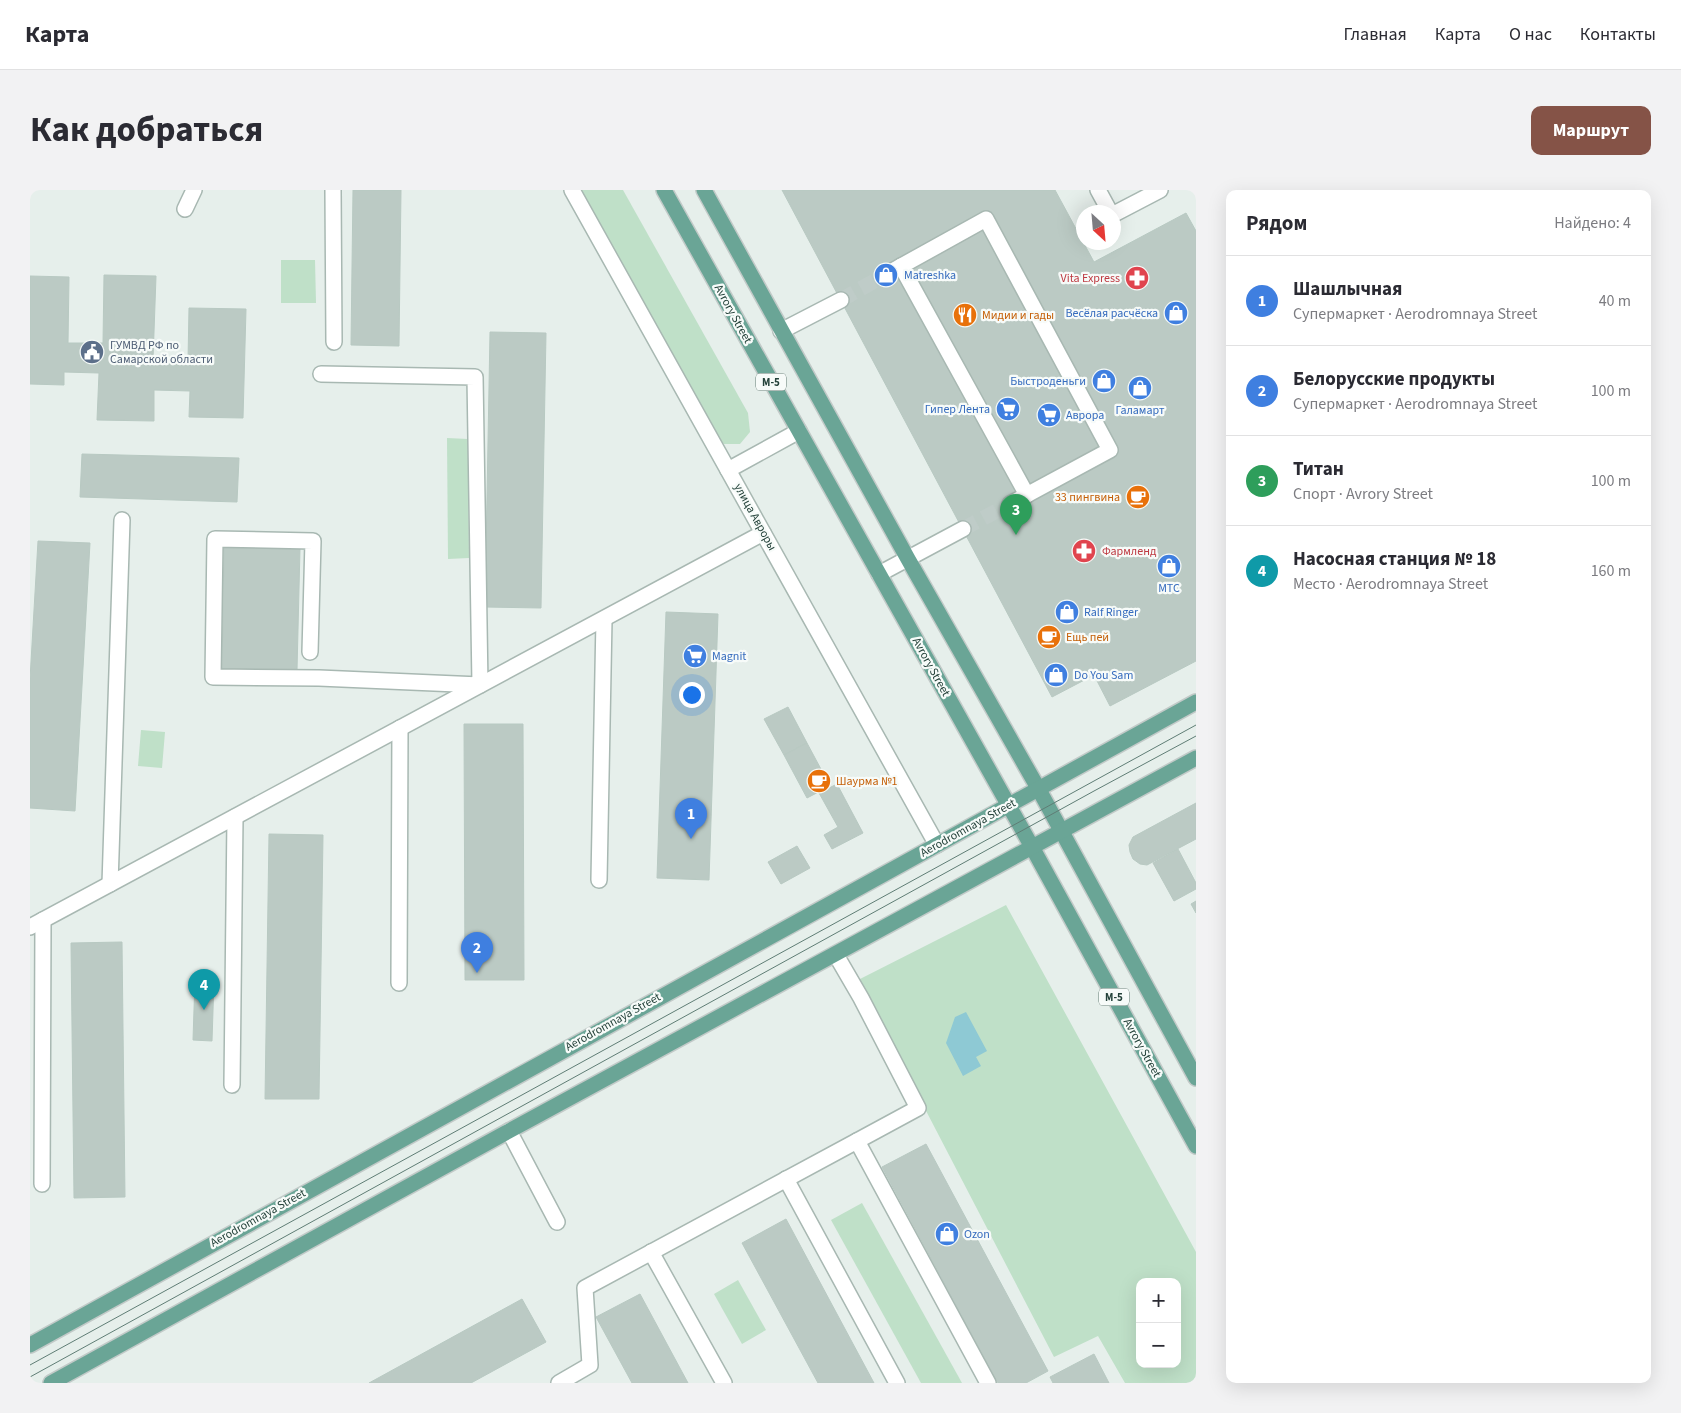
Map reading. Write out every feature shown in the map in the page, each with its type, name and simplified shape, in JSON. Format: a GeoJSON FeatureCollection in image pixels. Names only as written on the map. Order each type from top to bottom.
{"type":"FeatureCollection","features":[{"type":"Feature","properties":{"kind":"main road","name":"Avrory Street"},"geometry":{"type":"LineString","coordinates":[[664,190],[1032,848],[1196,1146]]}},
{"type":"Feature","properties":{"kind":"main road","name":"М-5"},"geometry":{"type":"LineString","coordinates":[[704,190],[781,332],[1062,831],[1196,1078]]}},
{"type":"Feature","properties":{"kind":"main road","name":"Aerodromnaya Street"},"geometry":{"type":"LineString","coordinates":[[30,1343],[1196,702]]}},
{"type":"Feature","properties":{"kind":"main road"},"geometry":{"type":"LineString","coordinates":[[52,1383],[1196,758]]}},
{"type":"Feature","properties":{"kind":"lane"},"geometry":{"type":"LineString","coordinates":[[185,209],[194,190]]}},
{"type":"Feature","properties":{"kind":"lane"},"geometry":{"type":"LineString","coordinates":[[333,190],[334,342]]}},
{"type":"Feature","properties":{"kind":"lane","name":"улица Авроры"},"geometry":{"type":"LineString","coordinates":[[572,190],[937,845]]}},
{"type":"Feature","properties":{"kind":"lane"},"geometry":{"type":"LineString","coordinates":[[1098,190],[1106,205]]}},
{"type":"Feature","properties":{"kind":"lane"},"geometry":{"type":"LineString","coordinates":[[1121,210],[1160,190]]}},
{"type":"Feature","properties":{"kind":"lane"},"geometry":{"type":"LineString","coordinates":[[885,275],[986,219],[1110,450],[1010,504]]}},
{"type":"Feature","properties":{"kind":"lane"},"geometry":{"type":"LineString","coordinates":[[901,266],[1027,495]]}},
{"type":"Feature","properties":{"kind":"lane"},"geometry":{"type":"LineString","coordinates":[[781,332],[840,300]]}},
{"type":"Feature","properties":{"kind":"lane"},"geometry":{"type":"LineString","coordinates":[[321,374],[475,376],[480,685]]}},
{"type":"Feature","properties":{"kind":"lane"},"geometry":{"type":"LineString","coordinates":[[728,470],[799,431]]}},
{"type":"Feature","properties":{"kind":"lane"},"geometry":{"type":"LineString","coordinates":[[110,884],[122,520]]}},
{"type":"Feature","properties":{"kind":"lane"},"geometry":{"type":"LineString","coordinates":[[879,574],[963,529]]}},
{"type":"Feature","properties":{"kind":"lane"},"geometry":{"type":"LineString","coordinates":[[42,1184],[37,924],[763,533]]}},
{"type":"Feature","properties":{"kind":"lane"},"geometry":{"type":"LineString","coordinates":[[310,652],[313,541],[215,539],[213,677],[319,678],[480,685]]}},
{"type":"Feature","properties":{"kind":"lane"},"geometry":{"type":"LineString","coordinates":[[599,880],[604,618]]}},
{"type":"Feature","properties":{"kind":"lane"},"geometry":{"type":"LineString","coordinates":[[399,983],[400,728]]}},
{"type":"Feature","properties":{"kind":"lane"},"geometry":{"type":"LineString","coordinates":[[232,1085],[235,817]]}},
{"type":"Feature","properties":{"kind":"lane"},"geometry":{"type":"LineString","coordinates":[[559,1383],[590,1365],[585,1288],[918,1108],[861,998],[836,955]]}},
{"type":"Feature","properties":{"kind":"lane"},"geometry":{"type":"LineString","coordinates":[[509,1132],[557,1222]]}},
{"type":"Feature","properties":{"kind":"lane"},"geometry":{"type":"LineString","coordinates":[[857,1141],[988,1383]]}},
{"type":"Feature","properties":{"kind":"lane"},"geometry":{"type":"LineString","coordinates":[[786,1180],[896,1383]]}},
{"type":"Feature","properties":{"kind":"lane"},"geometry":{"type":"LineString","coordinates":[[651,1252],[724,1383]]}},
{"type":"Feature","properties":{"kind":"green space"},"geometry":{"type":"Polygon","coordinates":[[[574,190],[623,190],[748,413],[750,432],[740,444],[724,444],[712,433],[574,190]]]}},
{"type":"Feature","properties":{"kind":"green space"},"geometry":{"type":"Polygon","coordinates":[[[281,260],[315,260],[316,303],[281,303],[281,260]]]}},
{"type":"Feature","properties":{"kind":"green space"},"geometry":{"type":"Polygon","coordinates":[[[447,438],[468,439],[469,558],[448,559],[447,438]]]}},
{"type":"Feature","properties":{"kind":"green space"},"geometry":{"type":"Polygon","coordinates":[[[141,730],[165,732],[162,768],[138,766],[141,730]]]}},
{"type":"Feature","properties":{"kind":"green space"},"geometry":{"type":"Polygon","coordinates":[[[1006,905],[1196,1252],[1196,1383],[1125,1383],[1098,1336],[1054,1357],[858,980],[1006,905]]]}},
{"type":"Feature","properties":{"kind":"green space"},"geometry":{"type":"Polygon","coordinates":[[[862,1203],[962,1383],[921,1383],[831,1220],[862,1203]]]}},
{"type":"Feature","properties":{"kind":"green space"},"geometry":{"type":"Polygon","coordinates":[[[738,1280],[766,1330],[742,1344],[714,1294],[738,1280]]]}},
{"type":"Feature","properties":{"kind":"water"},"geometry":{"type":"Polygon","coordinates":[[[966,1012],[987,1051],[976,1057],[981,1066],[963,1076],[946,1043],[955,1017],[966,1012]]]}},
{"type":"Feature","properties":{"kind":"building"},"geometry":{"type":"Polygon","coordinates":[[[353,190],[401,190],[399,346],[351,345],[353,190]]]}},
{"type":"Feature","properties":{"kind":"building","name":"Аврора"},"geometry":{"type":"Polygon","coordinates":[[[782,190],[1055,190],[1076,229],[1076,250],[1088,250],[1094,262],[1117,250],[1121,250],[1121,248],[1186,213],[1196,231],[1196,661],[1110,706],[1094,675],[1052,697],[782,190]]]}},
{"type":"Feature","properties":{"kind":"building","name":"ГУМВД РФ по Самарской области"},"geometry":{"type":"Polygon","coordinates":[[[104,275],[156,276],[153,360],[188,361],[189,308],[246,309],[243,418],[189,417],[190,391],[154,390],[154,421],[97,420],[99,373],[64,372],[64,385],[30,384],[30,276],[69,277],[68,343],[103,343],[104,275]]]}},
{"type":"Feature","properties":{"kind":"building"},"geometry":{"type":"Polygon","coordinates":[[[490,332],[546,333],[541,608],[485,607],[490,332]]]}},
{"type":"Feature","properties":{"kind":"building"},"geometry":{"type":"Polygon","coordinates":[[[82,454],[239,458],[237,502],[80,497],[82,454]]]}},
{"type":"Feature","properties":{"kind":"building"},"geometry":{"type":"Polygon","coordinates":[[[38,541],[90,543],[75,811],[30,808],[30,679],[38,541]]]}},
{"type":"Feature","properties":{"kind":"building"},"geometry":{"type":"Polygon","coordinates":[[[224,547],[300,548],[297,670],[222,669],[224,547]]]}},
{"type":"Feature","properties":{"kind":"building"},"geometry":{"type":"Polygon","coordinates":[[[666,612],[718,614],[709,880],[657,878],[666,612]]]}},
{"type":"Feature","properties":{"kind":"building"},"geometry":{"type":"Polygon","coordinates":[[[788,707],[807,743],[784,755],[764,719],[788,707]]]}},
{"type":"Feature","properties":{"kind":"building"},"geometry":{"type":"Polygon","coordinates":[[[464,724],[523,724],[524,980],[465,980],[464,724]]]}},
{"type":"Feature","properties":{"kind":"building"},"geometry":{"type":"Polygon","coordinates":[[[807,743],[830,786],[807,798],[784,755],[807,743]]]}},
{"type":"Feature","properties":{"kind":"building"},"geometry":{"type":"Polygon","coordinates":[[[837,784],[863,833],[832,849],[824,835],[838,827],[819,793],[837,784]]]}},
{"type":"Feature","properties":{"kind":"building"},"geometry":{"type":"Polygon","coordinates":[[[1196,803],[1196,839],[1147,865],[1140,864],[1133,859],[1129,845],[1133,837],[1196,803]]]}},
{"type":"Feature","properties":{"kind":"building"},"geometry":{"type":"Polygon","coordinates":[[[269,834],[323,835],[319,1099],[265,1099],[269,834]]]}},
{"type":"Feature","properties":{"kind":"building"},"geometry":{"type":"Polygon","coordinates":[[[797,846],[810,868],[781,884],[768,862],[797,846]]]}},
{"type":"Feature","properties":{"kind":"building"},"geometry":{"type":"Polygon","coordinates":[[[1178,849],[1196,883],[1196,889],[1174,901],[1153,863],[1178,849]]]}},
{"type":"Feature","properties":{"kind":"building"},"geometry":{"type":"Polygon","coordinates":[[[1196,901],[1196,913],[1191,904],[1196,901]]]}},
{"type":"Feature","properties":{"kind":"building"},"geometry":{"type":"Polygon","coordinates":[[[122,942],[125,1197],[74,1198],[71,943],[122,942]]]}},
{"type":"Feature","properties":{"kind":"building"},"geometry":{"type":"Polygon","coordinates":[[[195,979],[214,980],[212,1041],[193,1040],[195,979]]]}},
{"type":"Feature","properties":{"kind":"building"},"geometry":{"type":"Polygon","coordinates":[[[926,1144],[1048,1371],[1026,1383],[998,1383],[882,1167],[926,1144]]]}},
{"type":"Feature","properties":{"kind":"building"},"geometry":{"type":"Polygon","coordinates":[[[786,1219],[874,1383],[818,1383],[742,1243],[786,1219]]]}},
{"type":"Feature","properties":{"kind":"building"},"geometry":{"type":"Polygon","coordinates":[[[640,1294],[688,1383],[632,1383],[596,1317],[640,1294]]]}},
{"type":"Feature","properties":{"kind":"building"},"geometry":{"type":"Polygon","coordinates":[[[522,1299],[546,1342],[471,1383],[369,1383],[522,1299]]]}},
{"type":"Feature","properties":{"kind":"building"},"geometry":{"type":"Polygon","coordinates":[[[1094,1354],[1109,1383],[1053,1383],[1050,1377],[1094,1354]]]}},
{"type":"Feature","properties":{"kind":"tunnel"},"geometry":{"type":"LineString","coordinates":[[841,300],[885,275]]}},
{"type":"Feature","properties":{"kind":"tunnel"},"geometry":{"type":"LineString","coordinates":[[963,529],[1010,504]]}},
{"type":"Feature","properties":{"kind":"tram line"},"geometry":{"type":"LineString","coordinates":[[30,1365],[1196,725]]}},
{"type":"Feature","properties":{"kind":"tram line"},"geometry":{"type":"LineString","coordinates":[[30,1377],[1196,736]]}},
{"type":"Feature","properties":{"kind":"place","name":"Matreshka"},"geometry":{"type":"Point","coordinates":[886,275]}},
{"type":"Feature","properties":{"kind":"place","name":"Vita Express"},"geometry":{"type":"Point","coordinates":[1137,278]}},
{"type":"Feature","properties":{"kind":"place","name":"Весёлая расчёска"},"geometry":{"type":"Point","coordinates":[1176,313]}},
{"type":"Feature","properties":{"kind":"place","name":"Мидии и гады"},"geometry":{"type":"Point","coordinates":[965,315]}},
{"type":"Feature","properties":{"kind":"place","name":"ГУМВД РФ по Самарской области"},"geometry":{"type":"Point","coordinates":[92,352]}},
{"type":"Feature","properties":{"kind":"place","name":"Быстроденьги"},"geometry":{"type":"Point","coordinates":[1104,381]}},
{"type":"Feature","properties":{"kind":"place","name":"Галамарт"},"geometry":{"type":"Point","coordinates":[1140,388]}},
{"type":"Feature","properties":{"kind":"place","name":"Гипер Лента"},"geometry":{"type":"Point","coordinates":[1008,409]}},
{"type":"Feature","properties":{"kind":"place","name":"Аврора"},"geometry":{"type":"Point","coordinates":[1049,415]}},
{"type":"Feature","properties":{"kind":"place","name":"33 пингвина"},"geometry":{"type":"Point","coordinates":[1138,497]}},
{"type":"Feature","properties":{"kind":"place","name":"Титан"},"geometry":{"type":"Point","coordinates":[1016,535]}},
{"type":"Feature","properties":{"kind":"place","name":"Фармленд"},"geometry":{"type":"Point","coordinates":[1084,551]}},
{"type":"Feature","properties":{"kind":"place","name":"МТС"},"geometry":{"type":"Point","coordinates":[1169,566]}},
{"type":"Feature","properties":{"kind":"place","name":"Ralf Ringer"},"geometry":{"type":"Point","coordinates":[1067,612]}},
{"type":"Feature","properties":{"kind":"place","name":"Ещь пей"},"geometry":{"type":"Point","coordinates":[1049,637]}},
{"type":"Feature","properties":{"kind":"place","name":"Magnit"},"geometry":{"type":"Point","coordinates":[695,656]}},
{"type":"Feature","properties":{"kind":"place","name":"Do You Sam"},"geometry":{"type":"Point","coordinates":[1056,675]}},
{"type":"Feature","properties":{"kind":"place","name":"Шаурма №1"},"geometry":{"type":"Point","coordinates":[819,781]}},
{"type":"Feature","properties":{"kind":"place","name":"Шашлычная"},"geometry":{"type":"Point","coordinates":[691,839]}},
{"type":"Feature","properties":{"kind":"place","name":"Белорусские продукты"},"geometry":{"type":"Point","coordinates":[477,973]}},
{"type":"Feature","properties":{"kind":"place","name":"Насосная станция № 18"},"geometry":{"type":"Point","coordinates":[204,1010]}},
{"type":"Feature","properties":{"kind":"place","name":"Ozon"},"geometry":{"type":"Point","coordinates":[947,1234]}}]}
